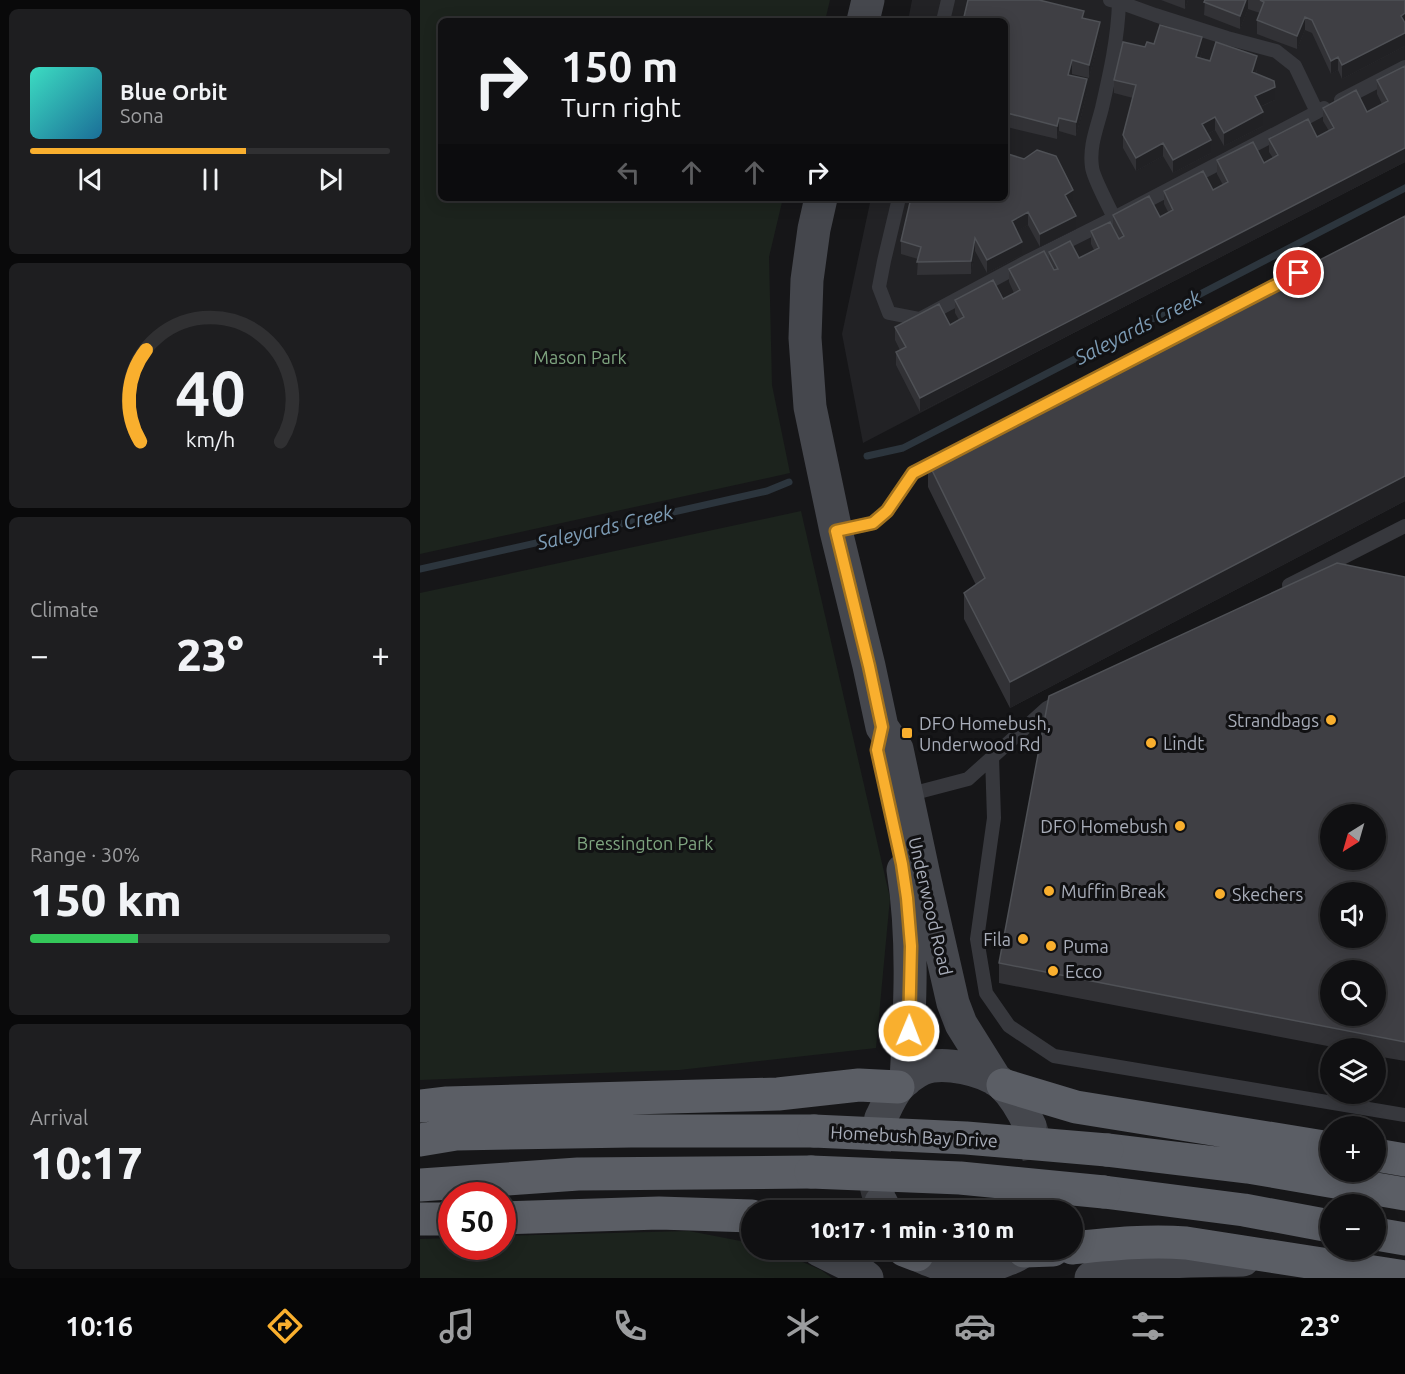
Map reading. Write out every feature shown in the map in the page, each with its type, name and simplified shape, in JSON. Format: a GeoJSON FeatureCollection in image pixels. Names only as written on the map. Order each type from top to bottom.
{"type":"FeatureCollection","features":[{"type":"Feature","properties":{"kind":"highway"},"geometry":{"type":"LineString","coordinates":[[1000,1083],[1076,1107],[1320,1146]]}},
{"type":"Feature","properties":{"kind":"highway"},"geometry":{"type":"LineString","coordinates":[[420,1106],[447,1103],[778,1094],[859,1085],[902,1084]]}},
{"type":"Feature","properties":{"kind":"highway","name":"Homebush Bay Drive"},"geometry":{"type":"LineString","coordinates":[[420,1140],[456,1134],[631,1131],[814,1131],[966,1138],[1107,1150],[1248,1167],[1405,1194]]}},
{"type":"Feature","properties":{"kind":"highway"},"geometry":{"type":"LineString","coordinates":[[1386,1157],[1405,1160]]}},
{"type":"Feature","properties":{"kind":"highway"},"geometry":{"type":"LineString","coordinates":[[420,1185],[578,1174],[811,1172],[960,1178],[1104,1192],[1244,1210],[1320,1224]]}},
{"type":"Feature","properties":{"kind":"highway"},"geometry":{"type":"LineString","coordinates":[[516,1218],[659,1213],[741,1216]]}},
{"type":"Feature","properties":{"kind":"highway"},"geometry":{"type":"LineString","coordinates":[[420,1219],[438,1219]]}},
{"type":"Feature","properties":{"kind":"highway"},"geometry":{"type":"LineString","coordinates":[[1386,1236],[1405,1239]]}},
{"type":"Feature","properties":{"kind":"highway"},"geometry":{"type":"LineString","coordinates":[[1083,1247],[1160,1241],[1186,1243],[1405,1277]]}},
{"type":"Feature","properties":{"kind":"main road","name":"Underwood Road"},"geometry":{"type":"LineString","coordinates":[[820,201],[807,280],[805,338],[810,407],[836,531],[882,727],[897,749],[953,1003],[961,1024],[1000,1083],[1017,1101],[1030,1126]]}},
{"type":"Feature","properties":{"kind":"main road","name":"Underwood Road"},"geometry":{"type":"LineString","coordinates":[[882,727],[877,750],[902,864],[911,946],[902,1084]]}},
{"type":"Feature","properties":{"kind":"main road"},"geometry":{"type":"LineString","coordinates":[[881,1119],[902,1084],[922,1070],[934,1066],[963,1068],[1000,1083]]}},
{"type":"Feature","properties":{"kind":"main road"},"geometry":{"type":"LineString","coordinates":[[659,1213],[741,1229]]}},
{"type":"Feature","properties":{"kind":"main road"},"geometry":{"type":"LineString","coordinates":[[1091,1278],[1121,1269],[1151,1264],[1290,1258]]}},
{"type":"Feature","properties":{"kind":"main road"},"geometry":{"type":"LineString","coordinates":[[839,1260],[867,1278]]}},
{"type":"Feature","properties":{"kind":"main road"},"geometry":{"type":"LineString","coordinates":[[925,1260],[952,1267],[974,1269],[1010,1260]]}},
{"type":"Feature","properties":{"kind":"lane"},"geometry":{"type":"LineString","coordinates":[[944,18],[948,0]]}},
{"type":"Feature","properties":{"kind":"lane"},"geometry":{"type":"LineString","coordinates":[[1114,218],[1092,170],[1091,146],[1118,28],[1117,1],[1186,25],[1276,51],[1295,66],[1317,112]]}},
{"type":"Feature","properties":{"kind":"lane"},"geometry":{"type":"LineString","coordinates":[[898,201],[879,287],[889,313],[920,319],[1405,67]]}},
{"type":"Feature","properties":{"kind":"lane"},"geometry":{"type":"LineString","coordinates":[[836,531],[873,523],[887,511],[913,473],[951,453]]}},
{"type":"Feature","properties":{"kind":"lane"},"geometry":{"type":"LineString","coordinates":[[1279,590],[1405,526]]}},
{"type":"Feature","properties":{"kind":"lane"},"geometry":{"type":"LineString","coordinates":[[907,795],[968,779],[1047,708],[1078,692]]}},
{"type":"Feature","properties":{"kind":"lane"},"geometry":{"type":"LineString","coordinates":[[992,757],[994,818],[977,939],[986,993],[1009,1026],[1054,1056],[1405,1115]]}},
{"type":"Feature","properties":{"kind":"shaded area"},"geometry":{"type":"Polygon","coordinates":[[[912,0],[1405,0],[1405,160],[863,443],[842,334],[870,201],[1008,201],[1008,18],[909,18],[912,0]]]}},
{"type":"Feature","properties":{"kind":"green space","name":"Mason Park"},"geometry":{"type":"Polygon","coordinates":[[[420,0],[830,0],[826,18],[438,18],[438,201],[782,201],[769,257],[772,385],[790,473],[420,554],[420,0]]]}},
{"type":"Feature","properties":{"kind":"green space","name":"Bressington Park"},"geometry":{"type":"Polygon","coordinates":[[[801,511],[890,898],[876,1048],[679,1070],[420,1080],[420,593],[801,511]]]}},
{"type":"Feature","properties":{"kind":"green space"},"geometry":{"type":"Polygon","coordinates":[[[689,1231],[741,1241],[741,1260],[798,1260],[821,1270],[832,1278],[420,1278],[420,1239],[438,1238],[438,1260],[516,1260],[516,1236],[689,1231]]]}},
{"type":"Feature","properties":{"kind":"building"},"geometry":{"type":"Polygon","coordinates":[[[968,0],[1039,0],[1084,11],[1082,18],[1100,22],[1089,65],[1072,60],[1068,75],[1087,79],[1076,122],[1059,118],[1057,126],[1008,113],[1008,18],[964,18],[968,0]]]}},
{"type":"Feature","properties":{"kind":"building"},"geometry":{"type":"Polygon","coordinates":[[[1205,0],[1246,0],[1240,16],[1204,2],[1205,0]]]}},
{"type":"Feature","properties":{"kind":"building"},"geometry":{"type":"Polygon","coordinates":[[[1260,0],[1405,0],[1405,13],[1401,16],[1405,23],[1405,33],[1342,65],[1338,57],[1331,61],[1312,20],[1305,17],[1297,36],[1257,20],[1264,2],[1260,0]]]}},
{"type":"Feature","properties":{"kind":"building"},"geometry":{"type":"Polygon","coordinates":[[[1160,25],[1202,37],[1196,57],[1210,61],[1216,42],[1257,56],[1252,72],[1274,81],[1275,87],[1255,96],[1263,112],[1224,133],[1215,117],[1202,124],[1211,140],[1173,160],[1163,143],[1136,158],[1123,135],[1136,85],[1114,80],[1123,42],[1145,47],[1147,42],[1154,44],[1160,25]]]}},
{"type":"Feature","properties":{"kind":"building"},"geometry":{"type":"Polygon","coordinates":[[[1405,66],[1405,148],[920,398],[896,352],[906,347],[895,327],[939,304],[950,325],[964,317],[955,300],[993,280],[1003,299],[1020,290],[1009,269],[1044,251],[1054,270],[1058,269],[1049,252],[1070,241],[1079,258],[1099,248],[1091,231],[1110,222],[1119,239],[1124,236],[1113,215],[1149,196],[1160,217],[1173,210],[1164,191],[1203,171],[1213,190],[1228,182],[1217,160],[1253,142],[1264,163],[1278,155],[1269,139],[1308,119],[1317,137],[1334,128],[1323,108],[1356,90],[1367,112],[1388,101],[1377,80],[1405,66]]]}},
{"type":"Feature","properties":{"kind":"building"},"geometry":{"type":"Polygon","coordinates":[[[1037,150],[1056,156],[1073,190],[1065,195],[1076,216],[1040,234],[1028,212],[1012,221],[1022,242],[987,260],[975,238],[971,261],[917,262],[921,247],[901,241],[910,201],[1008,201],[1008,154],[1024,159],[1037,150]]]}},
{"type":"Feature","properties":{"kind":"building"},"geometry":{"type":"Polygon","coordinates":[[[1405,216],[1405,476],[1010,682],[964,593],[985,578],[928,462],[1405,216]]]}},
{"type":"Feature","properties":{"kind":"building","name":"DFO Homebush"},"geometry":{"type":"Polygon","coordinates":[[[1337,563],[1405,577],[1405,1042],[1323,1026],[1386,1026],[1386,960],[1320,960],[1320,1025],[999,963],[1049,696],[1337,563]]]}},
{"type":"Feature","properties":{"kind":"waterway","name":"Saleyards Creek"},"geometry":{"type":"LineString","coordinates":[[867,456],[903,448],[1405,188]]}},
{"type":"Feature","properties":{"kind":"waterway","name":"Saleyards Creek"},"geometry":{"type":"LineString","coordinates":[[420,569],[767,491],[789,482]]}},
{"type":"Feature","properties":{"kind":"tunnel"},"geometry":{"type":"LineString","coordinates":[[880,1200],[875,1181],[874,1160],[881,1118]]}},
{"type":"Feature","properties":{"kind":"tunnel"},"geometry":{"type":"LineString","coordinates":[[1030,1126],[1041,1168],[1041,1200]]}},
{"type":"Feature","properties":{"kind":"place","name":"Strandbags"},"geometry":{"type":"Point","coordinates":[1331,720]}},
{"type":"Feature","properties":{"kind":"place","name":"DFO Homebush, Underwood Rd"},"geometry":{"type":"Point","coordinates":[907,733]}},
{"type":"Feature","properties":{"kind":"place","name":"Lindt"},"geometry":{"type":"Point","coordinates":[1151,743]}},
{"type":"Feature","properties":{"kind":"place","name":"DFO Homebush"},"geometry":{"type":"Point","coordinates":[1180,826]}},
{"type":"Feature","properties":{"kind":"place","name":"Muffin Break"},"geometry":{"type":"Point","coordinates":[1049,891]}},
{"type":"Feature","properties":{"kind":"place","name":"Skechers"},"geometry":{"type":"Point","coordinates":[1220,894]}},
{"type":"Feature","properties":{"kind":"place","name":"Fila"},"geometry":{"type":"Point","coordinates":[1023,939]}},
{"type":"Feature","properties":{"kind":"place","name":"Puma"},"geometry":{"type":"Point","coordinates":[1051,946]}},
{"type":"Feature","properties":{"kind":"place","name":"Ecco"},"geometry":{"type":"Point","coordinates":[1053,971]}},
{"type":"Feature","properties":{"kind":"route"},"geometry":{"type":"LineString","coordinates":[[909,1031],[911,946],[907,898],[902,864],[877,750],[882,727],[836,531],[873,523],[887,511],[913,473],[1299,273]]}}]}
